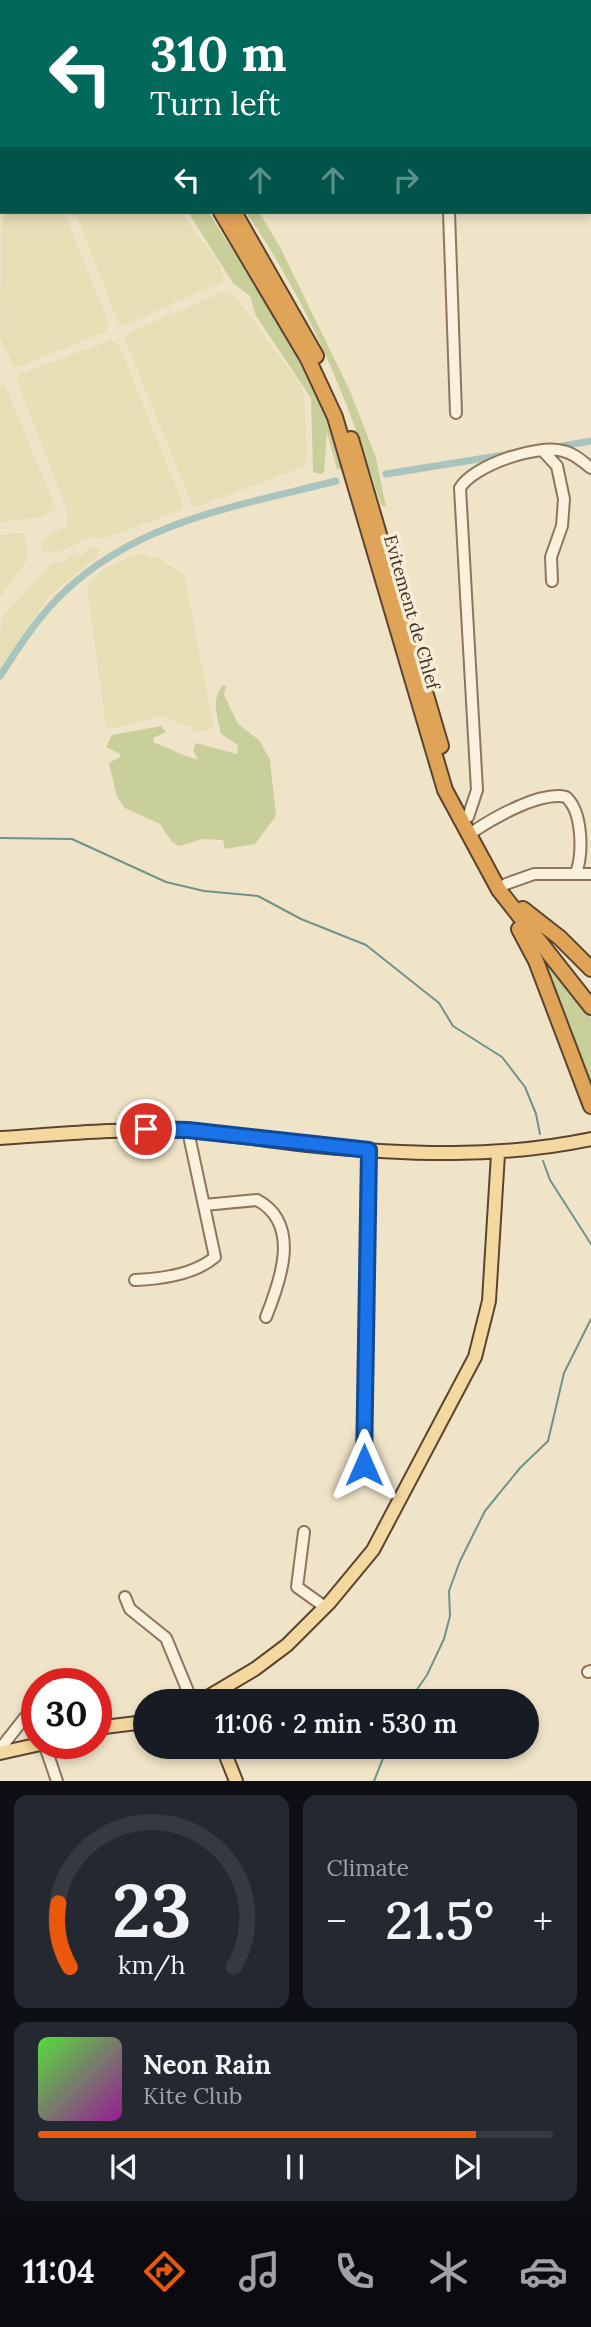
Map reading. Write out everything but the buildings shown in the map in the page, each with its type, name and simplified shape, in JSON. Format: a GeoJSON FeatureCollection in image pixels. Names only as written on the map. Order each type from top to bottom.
{"type":"FeatureCollection","features":[{"type":"Feature","properties":{"kind":"highway","name":"Evitement de Chlef"},"geometry":{"type":"LineString","coordinates":[[222,214],[308,359],[335,416],[445,790],[502,887],[591,1007]]}},
{"type":"Feature","properties":{"kind":"highway","name":"Evitement de Chlef"},"geometry":{"type":"LineString","coordinates":[[235,214],[296,316],[345,421],[444,757],[471,824],[502,887],[591,993]]}},
{"type":"Feature","properties":{"kind":"highway"},"geometry":{"type":"LineString","coordinates":[[502,887],[536,961],[591,1106]]}},
{"type":"Feature","properties":{"kind":"highway"},"geometry":{"type":"LineString","coordinates":[[523,909],[560,938],[591,969]]}},
{"type":"Feature","properties":{"kind":"main road"},"geometry":{"type":"LineString","coordinates":[[0,1138],[80,1131],[188,1130],[369,1150],[498,1154],[591,1139]]}},
{"type":"Feature","properties":{"kind":"main road"},"geometry":{"type":"LineString","coordinates":[[220,1689],[273,1656],[325,1607],[373,1550],[475,1357],[489,1301],[498,1154]]}},
{"type":"Feature","properties":{"kind":"main road"},"geometry":{"type":"LineString","coordinates":[[112,1726],[133,1723]]}},
{"type":"Feature","properties":{"kind":"main road"},"geometry":{"type":"LineString","coordinates":[[0,1751],[21,1747]]}},
{"type":"Feature","properties":{"kind":"main road"},"geometry":{"type":"LineString","coordinates":[[227,1759],[236,1781]]}},
{"type":"Feature","properties":{"kind":"street"},"geometry":{"type":"LineString","coordinates":[[449,214],[456,413]]}},
{"type":"Feature","properties":{"kind":"street"},"geometry":{"type":"LineString","coordinates":[[576,873],[581,852],[575,810],[566,797],[548,798],[471,824],[477,790],[460,488],[465,479],[487,464],[544,452],[565,451],[591,468]]}},
{"type":"Feature","properties":{"kind":"street"},"geometry":{"type":"LineString","coordinates":[[544,452],[557,466],[564,499],[562,526],[551,557],[552,581]]}},
{"type":"Feature","properties":{"kind":"street"},"geometry":{"type":"LineString","coordinates":[[502,887],[534,874],[591,874]]}},
{"type":"Feature","properties":{"kind":"street"},"geometry":{"type":"LineString","coordinates":[[135,1280],[169,1276],[214,1258],[216,1250],[188,1130]]}},
{"type":"Feature","properties":{"kind":"street"},"geometry":{"type":"LineString","coordinates":[[364,1465],[369,1150]]}},
{"type":"Feature","properties":{"kind":"street"},"geometry":{"type":"LineString","coordinates":[[204,1205],[257,1200],[276,1223],[284,1241],[284,1259],[266,1317]]}},
{"type":"Feature","properties":{"kind":"street"},"geometry":{"type":"LineString","coordinates":[[304,1532],[297,1587],[325,1607]]}},
{"type":"Feature","properties":{"kind":"street"},"geometry":{"type":"LineString","coordinates":[[125,1597],[130,1609],[166,1638],[187,1689]]}},
{"type":"Feature","properties":{"kind":"street"},"geometry":{"type":"LineString","coordinates":[[0,1751],[21,1723]]}},
{"type":"Feature","properties":{"kind":"street"},"geometry":{"type":"LineString","coordinates":[[50,1759],[57,1781]]}},
{"type":"Feature","properties":{"kind":"shaded area"},"geometry":{"type":"Polygon","coordinates":[[[2,214],[65,214],[109,324],[105,332],[15,368],[0,338],[2,214]]]}},
{"type":"Feature","properties":{"kind":"shaded area"},"geometry":{"type":"Polygon","coordinates":[[[76,214],[182,214],[220,265],[224,281],[125,325],[119,324],[76,214]]]}},
{"type":"Feature","properties":{"kind":"shaded area"},"geometry":{"type":"Polygon","coordinates":[[[224,292],[237,298],[299,383],[304,394],[307,458],[303,467],[199,506],[192,505],[125,339],[127,333],[224,292]]]}},
{"type":"Feature","properties":{"kind":"shaded area"},"geometry":{"type":"Polygon","coordinates":[[[111,340],[119,345],[183,505],[181,510],[106,538],[91,537],[58,552],[48,553],[42,550],[41,543],[53,532],[67,527],[68,513],[17,380],[19,374],[111,340]]]}},
{"type":"Feature","properties":{"kind":"shaded area"},"geometry":{"type":"Polygon","coordinates":[[[0,384],[5,385],[56,509],[41,517],[0,522],[0,384]]]}},
{"type":"Feature","properties":{"kind":"shaded area"},"geometry":{"type":"Polygon","coordinates":[[[24,534],[28,559],[0,597],[0,535],[24,534]]]}},
{"type":"Feature","properties":{"kind":"shaded area"},"geometry":{"type":"Polygon","coordinates":[[[92,546],[99,550],[98,556],[49,596],[0,668],[1,619],[51,564],[65,561],[75,552],[80,556],[92,546]]]}},
{"type":"Feature","properties":{"kind":"shaded area"},"geometry":{"type":"Polygon","coordinates":[[[138,554],[159,558],[184,575],[214,728],[196,732],[191,727],[160,716],[115,728],[106,727],[87,585],[104,568],[138,554]]]}},
{"type":"Feature","properties":{"kind":"green space"},"geometry":{"type":"Polygon","coordinates":[[[189,214],[209,214],[298,349],[332,425],[346,471],[337,469],[327,432],[324,472],[313,472],[311,398],[256,316],[250,296],[233,283],[189,214]]]}},
{"type":"Feature","properties":{"kind":"green space"},"geometry":{"type":"Polygon","coordinates":[[[247,214],[260,214],[280,247],[350,391],[376,458],[386,507],[381,505],[341,390],[325,353],[268,246],[247,214]]]}},
{"type":"Feature","properties":{"kind":"green space"},"geometry":{"type":"Polygon","coordinates":[[[224,685],[224,695],[238,724],[259,740],[270,760],[276,816],[255,844],[225,849],[223,840],[203,839],[179,846],[172,842],[160,824],[125,808],[117,797],[109,763],[120,757],[120,754],[106,747],[112,735],[161,726],[166,732],[153,738],[154,743],[188,757],[198,759],[193,750],[196,743],[237,754],[238,745],[221,734],[217,715],[217,695],[224,685]]]}},
{"type":"Feature","properties":{"kind":"green space"},"geometry":{"type":"Polygon","coordinates":[[[539,954],[591,1018],[591,1090],[539,954]]]}},
{"type":"Feature","properties":{"kind":"waterway"},"geometry":{"type":"LineString","coordinates":[[557,447],[591,441]]}},
{"type":"Feature","properties":{"kind":"waterway"},"geometry":{"type":"LineString","coordinates":[[386,474],[504,455]]}},
{"type":"Feature","properties":{"kind":"waterway"},"geometry":{"type":"LineString","coordinates":[[0,676],[53,603],[91,569],[123,549],[156,533],[226,508],[336,481]]}},
{"type":"Feature","properties":{"kind":"waterway"},"geometry":{"type":"LineString","coordinates":[[0,838],[72,839],[166,882],[204,891],[258,896],[301,919],[366,945],[439,1003],[453,1026],[502,1057],[525,1087],[536,1114],[540,1134]]}},
{"type":"Feature","properties":{"kind":"waterway"},"geometry":{"type":"LineString","coordinates":[[543,1161],[550,1180],[591,1244]]}},
{"type":"Feature","properties":{"kind":"waterway"},"geometry":{"type":"LineString","coordinates":[[417,1689],[444,1639],[450,1616],[449,1591],[460,1561],[485,1511],[520,1468],[548,1441],[564,1373],[591,1319]]}},
{"type":"Feature","properties":{"kind":"waterway"},"geometry":{"type":"LineString","coordinates":[[374,1781],[383,1759]]}},
{"type":"Feature","properties":{"kind":"route"},"geometry":{"type":"LineString","coordinates":[[146,1129],[188,1130],[369,1150],[364,1465]]}}]}
